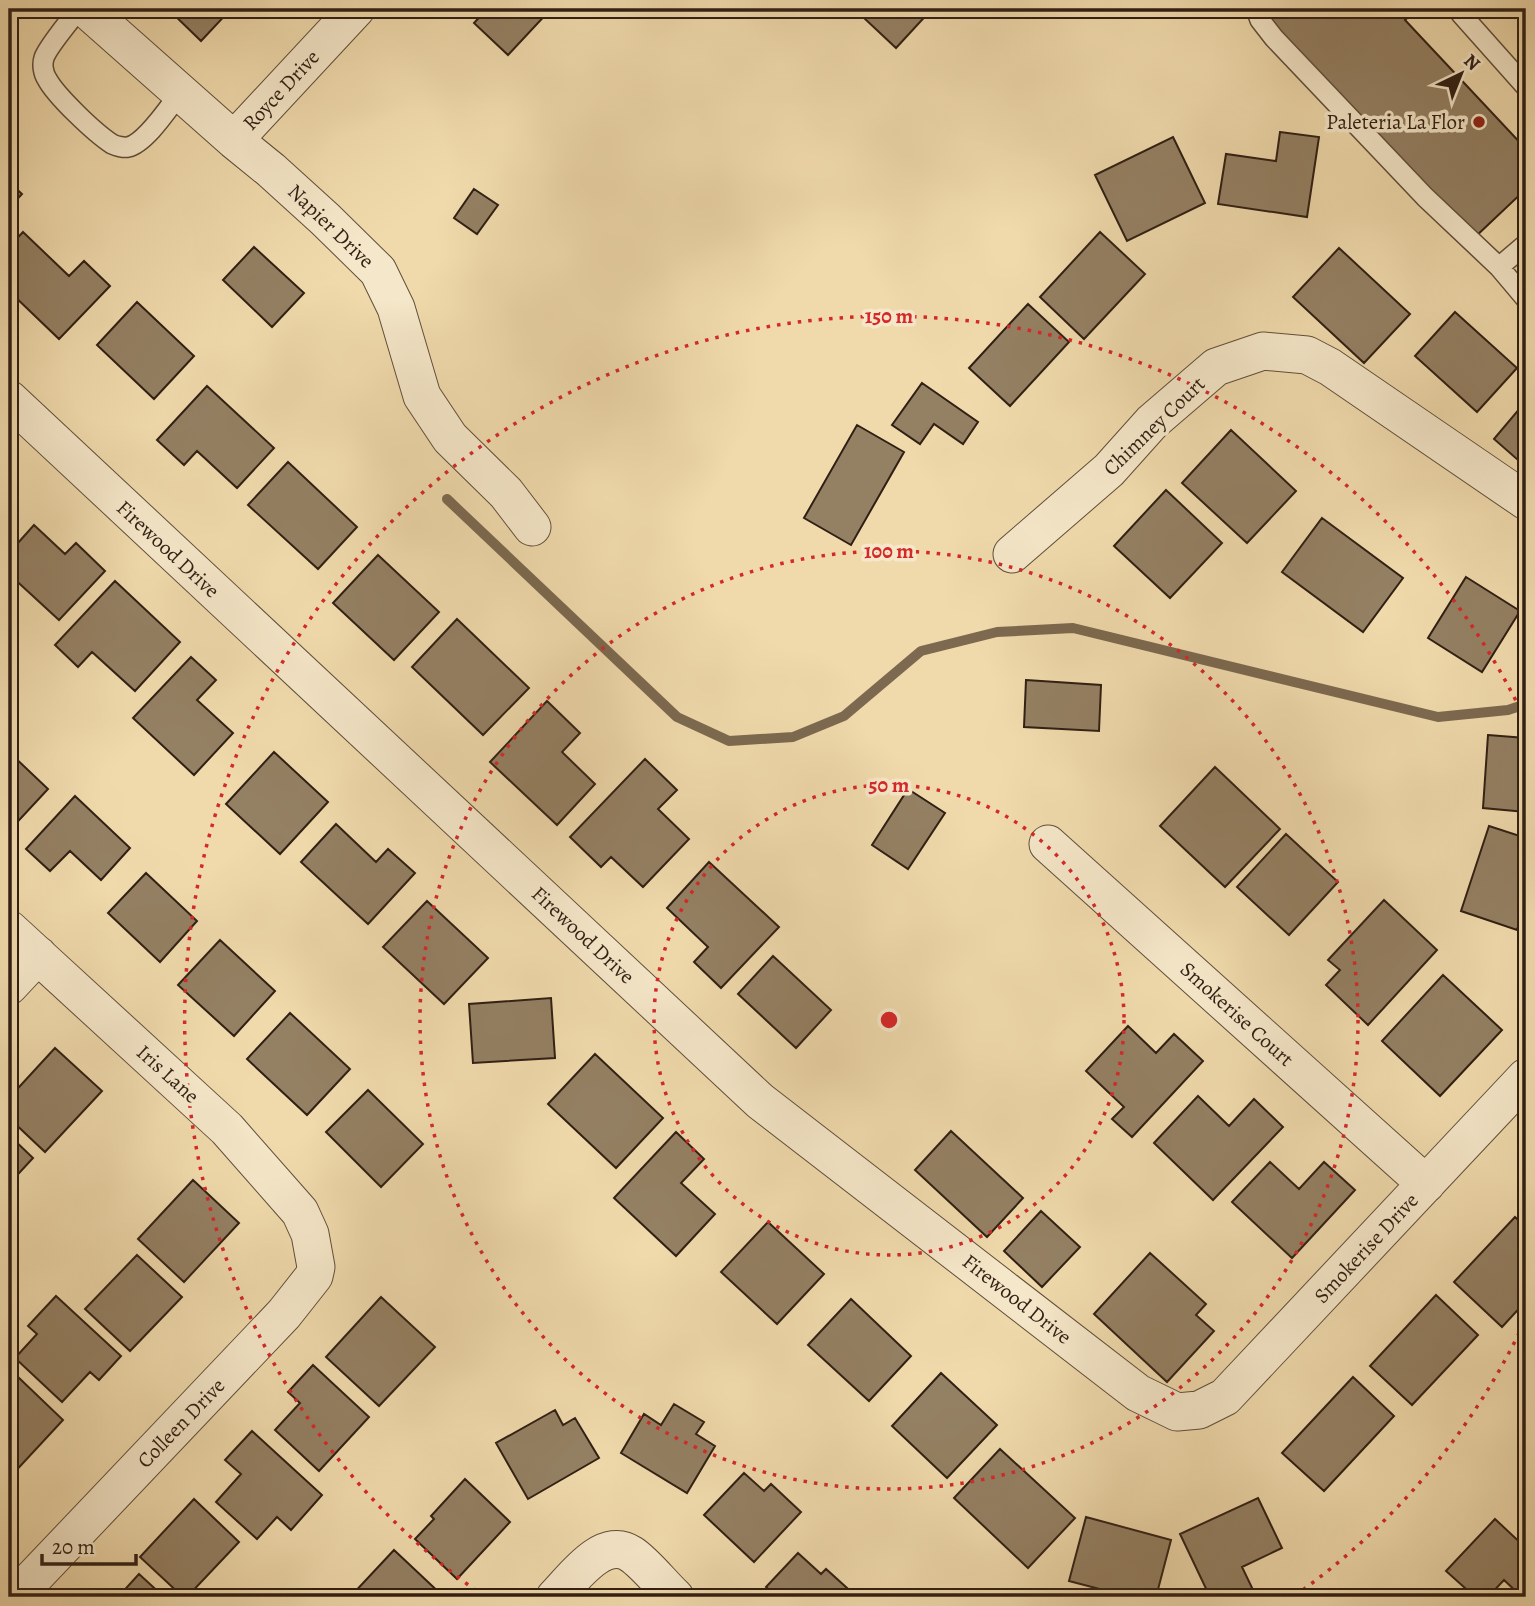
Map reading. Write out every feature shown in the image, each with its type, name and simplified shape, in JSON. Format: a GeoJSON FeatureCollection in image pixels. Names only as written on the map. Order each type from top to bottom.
{"type":"FeatureCollection","features":[{"type":"Feature","properties":{"kind":"street","name":"Napier Drive"},"geometry":{"type":"LineString","coordinates":[[86,9],[326,219],[378,271],[396,308],[422,396],[450,438],[506,493],[532,527]]}},
{"type":"Feature","properties":{"kind":"street","name":"Royce Drive"},"geometry":{"type":"LineString","coordinates":[[234,140],[356,9]]}},
{"type":"Feature","properties":{"kind":"street","name":"Chimney Court"},"geometry":{"type":"LineString","coordinates":[[1012,554],[1109,470],[1152,422],[1216,367],[1262,351],[1307,355],[1330,366],[1526,500]]}},
{"type":"Feature","properties":{"kind":"street","name":"Firewood Drive"},"geometry":{"type":"LineString","coordinates":[[9,400],[760,1101],[1138,1393],[1177,1412],[1199,1410]]}},
{"type":"Feature","properties":{"kind":"street","name":"Smokerise Court"},"geometry":{"type":"LineString","coordinates":[[1048,844],[1426,1184]]}},
{"type":"Feature","properties":{"kind":"street","name":"Iris Lane"},"geometry":{"type":"LineString","coordinates":[[9,929],[227,1129],[300,1212],[310,1234]]}},
{"type":"Feature","properties":{"kind":"street"},"geometry":{"type":"LineString","coordinates":[[9,986],[38,955]]}},
{"type":"Feature","properties":{"kind":"street","name":"Smokerise Drive"},"geometry":{"type":"LineString","coordinates":[[1199,1410],[1225,1398],[1526,1077]]}},
{"type":"Feature","properties":{"kind":"street","name":"Colleen Drive"},"geometry":{"type":"LineString","coordinates":[[15,1597],[284,1314],[314,1276],[316,1267],[310,1234]]}},
{"type":"Feature","properties":{"kind":"street"},"geometry":{"type":"LineString","coordinates":[[555,1597],[591,1559],[602,1552],[622,1549],[632,1555],[675,1597]]}},
{"type":"Feature","properties":{"kind":"lane"},"geometry":{"type":"LineString","coordinates":[[79,9],[44,56],[43,69],[45,77],[61,98],[102,135],[115,145],[127,147],[139,141],[180,93]]}},
{"type":"Feature","properties":{"kind":"lane"},"geometry":{"type":"LineString","coordinates":[[1256,9],[1260,20],[1274,38],[1425,197],[1499,267],[1526,299]]}},
{"type":"Feature","properties":{"kind":"lane"},"geometry":{"type":"LineString","coordinates":[[1463,9],[1461,14],[1526,87]]}},
{"type":"Feature","properties":{"kind":"lane"},"geometry":{"type":"LineString","coordinates":[[1499,267],[1526,244]]}},
{"type":"Feature","properties":{"kind":"building"},"geometry":{"type":"Polygon","coordinates":[[[168,9],[231,9],[201,41],[168,9]]]}},
{"type":"Feature","properties":{"kind":"building"},"geometry":{"type":"Polygon","coordinates":[[[487,9],[551,9],[508,55],[474,23],[487,9]]]}},
{"type":"Feature","properties":{"kind":"building"},"geometry":{"type":"Polygon","coordinates":[[[873,9],[932,9],[896,48],[864,18],[873,9]]]}},
{"type":"Feature","properties":{"kind":"building"},"geometry":{"type":"Polygon","coordinates":[[[1278,9],[1417,9],[1405,20],[1526,149],[1526,189],[1474,238],[1268,18],[1278,9]]]}},
{"type":"Feature","properties":{"kind":"building"},"geometry":{"type":"Polygon","coordinates":[[[1280,132],[1319,137],[1307,217],[1218,204],[1226,154],[1276,161],[1280,132]]]}},
{"type":"Feature","properties":{"kind":"building"},"geometry":{"type":"Polygon","coordinates":[[[1173,137],[1205,203],[1127,241],[1095,175],[1173,137]]]}},
{"type":"Feature","properties":{"kind":"building"},"geometry":{"type":"Polygon","coordinates":[[[9,182],[22,194],[9,208],[9,182]]]}},
{"type":"Feature","properties":{"kind":"building"},"geometry":{"type":"Polygon","coordinates":[[[474,189],[498,205],[477,234],[454,218],[474,189]]]}},
{"type":"Feature","properties":{"kind":"building"},"geometry":{"type":"Polygon","coordinates":[[[23,232],[69,276],[84,261],[110,286],[59,339],[9,291],[9,247],[23,232]]]}},
{"type":"Feature","properties":{"kind":"building"},"geometry":{"type":"Polygon","coordinates":[[[1100,232],[1145,274],[1084,339],[1040,297],[1100,232]]]}},
{"type":"Feature","properties":{"kind":"building"},"geometry":{"type":"Polygon","coordinates":[[[254,247],[304,293],[272,327],[223,280],[254,247]]]}},
{"type":"Feature","properties":{"kind":"building"},"geometry":{"type":"Polygon","coordinates":[[[1339,248],[1410,314],[1364,363],[1293,297],[1339,248]]]}},
{"type":"Feature","properties":{"kind":"building"},"geometry":{"type":"Polygon","coordinates":[[[137,302],[194,356],[154,399],[97,345],[137,302]]]}},
{"type":"Feature","properties":{"kind":"building"},"geometry":{"type":"Polygon","coordinates":[[[1028,304],[1069,342],[1010,406],[969,368],[1028,304]]]}},
{"type":"Feature","properties":{"kind":"building"},"geometry":{"type":"Polygon","coordinates":[[[1455,312],[1517,368],[1477,412],[1415,356],[1455,312]]]}},
{"type":"Feature","properties":{"kind":"building"},"geometry":{"type":"Polygon","coordinates":[[[922,383],[978,422],[963,444],[934,424],[920,444],[892,425],[922,383]]]}},
{"type":"Feature","properties":{"kind":"building"},"geometry":{"type":"Polygon","coordinates":[[[207,386],[274,448],[237,488],[197,451],[184,465],[157,440],[207,386]]]}},
{"type":"Feature","properties":{"kind":"building"},"geometry":{"type":"Polygon","coordinates":[[[1526,401],[1526,467],[1494,439],[1526,401]]]}},
{"type":"Feature","properties":{"kind":"building"},"geometry":{"type":"Polygon","coordinates":[[[857,425],[904,452],[851,545],[804,518],[857,425]]]}},
{"type":"Feature","properties":{"kind":"building"},"geometry":{"type":"Polygon","coordinates":[[[1231,430],[1296,491],[1247,543],[1182,483],[1231,430]]]}},
{"type":"Feature","properties":{"kind":"building"},"geometry":{"type":"Polygon","coordinates":[[[288,462],[357,527],[318,569],[248,505],[288,462]]]}},
{"type":"Feature","properties":{"kind":"building"},"geometry":{"type":"Polygon","coordinates":[[[1166,490],[1222,543],[1170,598],[1114,546],[1166,490]]]}},
{"type":"Feature","properties":{"kind":"building"},"geometry":{"type":"Polygon","coordinates":[[[1322,518],[1403,578],[1363,632],[1282,572],[1322,518]]]}},
{"type":"Feature","properties":{"kind":"building"},"geometry":{"type":"Polygon","coordinates":[[[34,525],[65,554],[76,543],[105,571],[59,620],[9,574],[9,553],[34,525]]]}},
{"type":"Feature","properties":{"kind":"building"},"geometry":{"type":"Polygon","coordinates":[[[378,555],[439,612],[394,660],[333,603],[378,555]]]}},
{"type":"Feature","properties":{"kind":"building"},"geometry":{"type":"Polygon","coordinates":[[[1466,577],[1520,611],[1482,672],[1428,638],[1466,577]]]}},
{"type":"Feature","properties":{"kind":"building"},"geometry":{"type":"Polygon","coordinates":[[[115,581],[180,642],[135,691],[92,652],[78,667],[55,645],[115,581]]]}},
{"type":"Feature","properties":{"kind":"building"},"geometry":{"type":"Polygon","coordinates":[[[457,619],[529,688],[483,735],[412,667],[457,619]]]}},
{"type":"Feature","properties":{"kind":"building"},"geometry":{"type":"Polygon","coordinates":[[[191,657],[216,680],[197,700],[233,733],[194,775],[133,718],[191,657]]]}},
{"type":"Feature","properties":{"kind":"building"},"geometry":{"type":"Polygon","coordinates":[[[1026,680],[1101,685],[1099,731],[1024,727],[1026,680]]]}},
{"type":"Feature","properties":{"kind":"building"},"geometry":{"type":"Polygon","coordinates":[[[547,701],[580,733],[562,752],[595,784],[557,825],[490,762],[547,701]]]}},
{"type":"Feature","properties":{"kind":"building"},"geometry":{"type":"Polygon","coordinates":[[[1488,735],[1526,738],[1526,812],[1483,808],[1488,735]]]}},
{"type":"Feature","properties":{"kind":"building"},"geometry":{"type":"Polygon","coordinates":[[[9,752],[48,789],[9,831],[9,752]]]}},
{"type":"Feature","properties":{"kind":"building"},"geometry":{"type":"Polygon","coordinates":[[[274,752],[328,802],[280,854],[226,804],[274,752]]]}},
{"type":"Feature","properties":{"kind":"building"},"geometry":{"type":"Polygon","coordinates":[[[645,759],[677,790],[658,809],[689,839],[643,887],[611,857],[601,867],[570,837],[645,759]]]}},
{"type":"Feature","properties":{"kind":"building"},"geometry":{"type":"Polygon","coordinates":[[[1215,767],[1280,829],[1225,887],[1160,826],[1215,767]]]}},
{"type":"Feature","properties":{"kind":"building"},"geometry":{"type":"Polygon","coordinates":[[[908,789],[945,813],[908,869],[872,845],[908,789]]]}},
{"type":"Feature","properties":{"kind":"building"},"geometry":{"type":"Polygon","coordinates":[[[75,796],[130,848],[101,880],[70,851],[50,871],[26,849],[75,796]]]}},
{"type":"Feature","properties":{"kind":"building"},"geometry":{"type":"Polygon","coordinates":[[[336,824],[376,862],[388,849],[415,873],[368,924],[301,862],[336,824]]]}},
{"type":"Feature","properties":{"kind":"building"},"geometry":{"type":"Polygon","coordinates":[[[1489,826],[1526,838],[1526,900],[1517,930],[1461,911],[1489,826]]]}},
{"type":"Feature","properties":{"kind":"building"},"geometry":{"type":"Polygon","coordinates":[[[1286,834],[1338,882],[1289,935],[1237,887],[1286,834]]]}},
{"type":"Feature","properties":{"kind":"building"},"geometry":{"type":"Polygon","coordinates":[[[709,862],[779,927],[721,988],[694,962],[708,947],[667,908],[709,862]]]}},
{"type":"Feature","properties":{"kind":"building"},"geometry":{"type":"Polygon","coordinates":[[[146,873],[197,921],[160,962],[108,913],[146,873]]]}},
{"type":"Feature","properties":{"kind":"building"},"geometry":{"type":"Polygon","coordinates":[[[1384,900],[1437,950],[1368,1025],[1326,985],[1340,970],[1328,960],[1384,900]]]}},
{"type":"Feature","properties":{"kind":"building"},"geometry":{"type":"Polygon","coordinates":[[[427,901],[488,958],[444,1004],[383,947],[427,901]]]}},
{"type":"Feature","properties":{"kind":"building"},"geometry":{"type":"Polygon","coordinates":[[[220,940],[275,991],[234,1036],[178,985],[220,940]]]}},
{"type":"Feature","properties":{"kind":"building"},"geometry":{"type":"Polygon","coordinates":[[[773,956],[831,1010],[796,1048],[738,994],[773,956]]]}},
{"type":"Feature","properties":{"kind":"building"},"geometry":{"type":"Polygon","coordinates":[[[1443,975],[1502,1030],[1440,1096],[1382,1041],[1443,975]]]}},
{"type":"Feature","properties":{"kind":"building"},"geometry":{"type":"Polygon","coordinates":[[[551,998],[555,1058],[473,1063],[469,1004],[551,998]]]}},
{"type":"Feature","properties":{"kind":"building"},"geometry":{"type":"Polygon","coordinates":[[[290,1013],[350,1069],[307,1115],[247,1059],[290,1013]]]}},
{"type":"Feature","properties":{"kind":"building"},"geometry":{"type":"Polygon","coordinates":[[[1128,1026],[1156,1053],[1174,1034],[1203,1061],[1132,1137],[1112,1119],[1124,1107],[1086,1071],[1128,1026]]]}},
{"type":"Feature","properties":{"kind":"building"},"geometry":{"type":"Polygon","coordinates":[[[55,1048],[102,1091],[45,1152],[9,1118],[9,1098],[55,1048]]]}},
{"type":"Feature","properties":{"kind":"building"},"geometry":{"type":"Polygon","coordinates":[[[595,1054],[663,1118],[616,1168],[548,1104],[595,1054]]]}},
{"type":"Feature","properties":{"kind":"building"},"geometry":{"type":"Polygon","coordinates":[[[368,1090],[423,1144],[381,1187],[326,1132],[368,1090]]]}},
{"type":"Feature","properties":{"kind":"building"},"geometry":{"type":"Polygon","coordinates":[[[1198,1096],[1229,1126],[1254,1099],[1283,1127],[1213,1200],[1154,1143],[1198,1096]]]}},
{"type":"Feature","properties":{"kind":"building"},"geometry":{"type":"Polygon","coordinates":[[[951,1131],[1023,1198],[987,1237],[915,1170],[951,1131]]]}},
{"type":"Feature","properties":{"kind":"building"},"geometry":{"type":"Polygon","coordinates":[[[676,1132],[704,1159],[681,1183],[715,1214],[676,1256],[614,1198],[676,1132]]]}},
{"type":"Feature","properties":{"kind":"building"},"geometry":{"type":"Polygon","coordinates":[[[9,1135],[33,1158],[9,1184],[9,1135]]]}},
{"type":"Feature","properties":{"kind":"building"},"geometry":{"type":"Polygon","coordinates":[[[1270,1162],[1299,1189],[1324,1162],[1355,1190],[1292,1258],[1232,1202],[1270,1162]]]}},
{"type":"Feature","properties":{"kind":"building"},"geometry":{"type":"Polygon","coordinates":[[[193,1180],[239,1223],[184,1282],[138,1239],[193,1180]]]}},
{"type":"Feature","properties":{"kind":"building"},"geometry":{"type":"Polygon","coordinates":[[[1041,1211],[1080,1247],[1042,1287],[1004,1251],[1041,1211]]]}},
{"type":"Feature","properties":{"kind":"building"},"geometry":{"type":"Polygon","coordinates":[[[1515,1217],[1526,1227],[1526,1301],[1502,1327],[1454,1282],[1515,1217]]]}},
{"type":"Feature","properties":{"kind":"building"},"geometry":{"type":"Polygon","coordinates":[[[768,1222],[824,1274],[777,1324],[721,1272],[768,1222]]]}},
{"type":"Feature","properties":{"kind":"building"},"geometry":{"type":"Polygon","coordinates":[[[1150,1253],[1206,1304],[1196,1315],[1214,1331],[1167,1382],[1094,1314],[1150,1253]]]}},
{"type":"Feature","properties":{"kind":"building"},"geometry":{"type":"Polygon","coordinates":[[[137,1255],[182,1297],[130,1351],[85,1309],[137,1255]]]}},
{"type":"Feature","properties":{"kind":"building"},"geometry":{"type":"Polygon","coordinates":[[[1436,1295],[1478,1335],[1412,1405],[1370,1366],[1436,1295]]]}},
{"type":"Feature","properties":{"kind":"building"},"geometry":{"type":"Polygon","coordinates":[[[56,1296],[121,1356],[99,1380],[90,1372],[62,1402],[15,1358],[37,1334],[28,1326],[56,1296]]]}},
{"type":"Feature","properties":{"kind":"building"},"geometry":{"type":"Polygon","coordinates":[[[381,1297],[435,1347],[379,1406],[326,1357],[381,1297]]]}},
{"type":"Feature","properties":{"kind":"building"},"geometry":{"type":"Polygon","coordinates":[[[851,1299],[911,1356],[869,1401],[808,1345],[851,1299]]]}},
{"type":"Feature","properties":{"kind":"building"},"geometry":{"type":"Polygon","coordinates":[[[313,1365],[369,1417],[319,1471],[275,1430],[300,1403],[288,1392],[313,1365]]]}},
{"type":"Feature","properties":{"kind":"building"},"geometry":{"type":"Polygon","coordinates":[[[941,1373],[997,1425],[947,1478],[892,1426],[941,1373]]]}},
{"type":"Feature","properties":{"kind":"building"},"geometry":{"type":"Polygon","coordinates":[[[17,1376],[63,1420],[11,1476],[9,1385],[17,1376]]]}},
{"type":"Feature","properties":{"kind":"building"},"geometry":{"type":"Polygon","coordinates":[[[1353,1377],[1394,1416],[1324,1491],[1282,1453],[1353,1377]]]}},
{"type":"Feature","properties":{"kind":"building"},"geometry":{"type":"Polygon","coordinates":[[[674,1404],[704,1422],[696,1434],[715,1446],[687,1493],[621,1453],[644,1414],[661,1425],[674,1404]]]}},
{"type":"Feature","properties":{"kind":"building"},"geometry":{"type":"Polygon","coordinates":[[[555,1410],[563,1425],[575,1418],[599,1458],[528,1499],[496,1443],[555,1410]]]}},
{"type":"Feature","properties":{"kind":"building"},"geometry":{"type":"Polygon","coordinates":[[[252,1431],[322,1495],[291,1530],[277,1517],[257,1539],[216,1502],[241,1474],[225,1460],[252,1431]]]}},
{"type":"Feature","properties":{"kind":"building"},"geometry":{"type":"Polygon","coordinates":[[[1000,1449],[1075,1518],[1028,1568],[954,1498],[1000,1449]]]}},
{"type":"Feature","properties":{"kind":"building"},"geometry":{"type":"Polygon","coordinates":[[[744,1473],[764,1491],[771,1484],[801,1512],[754,1562],[704,1515],[744,1473]]]}},
{"type":"Feature","properties":{"kind":"building"},"geometry":{"type":"Polygon","coordinates":[[[465,1479],[510,1522],[457,1579],[415,1539],[434,1519],[431,1516],[465,1479]]]}},
{"type":"Feature","properties":{"kind":"building"},"geometry":{"type":"Polygon","coordinates":[[[1258,1498],[1282,1548],[1242,1567],[1255,1594],[1248,1597],[1210,1597],[1180,1534],[1258,1498]]]}},
{"type":"Feature","properties":{"kind":"building"},"geometry":{"type":"Polygon","coordinates":[[[194,1499],[239,1542],[187,1597],[183,1597],[140,1557],[194,1499]]]}},
{"type":"Feature","properties":{"kind":"building"},"geometry":{"type":"Polygon","coordinates":[[[1086,1517],[1171,1540],[1156,1597],[1130,1597],[1069,1581],[1086,1517]]]}},
{"type":"Feature","properties":{"kind":"building"},"geometry":{"type":"Polygon","coordinates":[[[1495,1519],[1526,1548],[1526,1592],[1522,1597],[1504,1580],[1488,1597],[1475,1597],[1446,1571],[1495,1519]]]}},
{"type":"Feature","properties":{"kind":"building"},"geometry":{"type":"Polygon","coordinates":[[[394,1550],[444,1597],[350,1597],[394,1550]]]}},
{"type":"Feature","properties":{"kind":"building"},"geometry":{"type":"Polygon","coordinates":[[[798,1553],[821,1574],[826,1569],[857,1597],[777,1597],[766,1587],[798,1553]]]}},
{"type":"Feature","properties":{"kind":"building"},"geometry":{"type":"Polygon","coordinates":[[[139,1574],[164,1597],[118,1597],[139,1574]]]}},
{"type":"Feature","properties":{"kind":"waterway"},"geometry":{"type":"LineString","coordinates":[[447,499],[677,717],[729,741],[793,737],[844,716],[921,651],[997,632],[1073,628],[1438,717],[1508,710],[1526,704]]}},
{"type":"Feature","properties":{"kind":"place","name":"Paleteria La Flor"},"geometry":{"type":"Point","coordinates":[1479,122]}}]}
